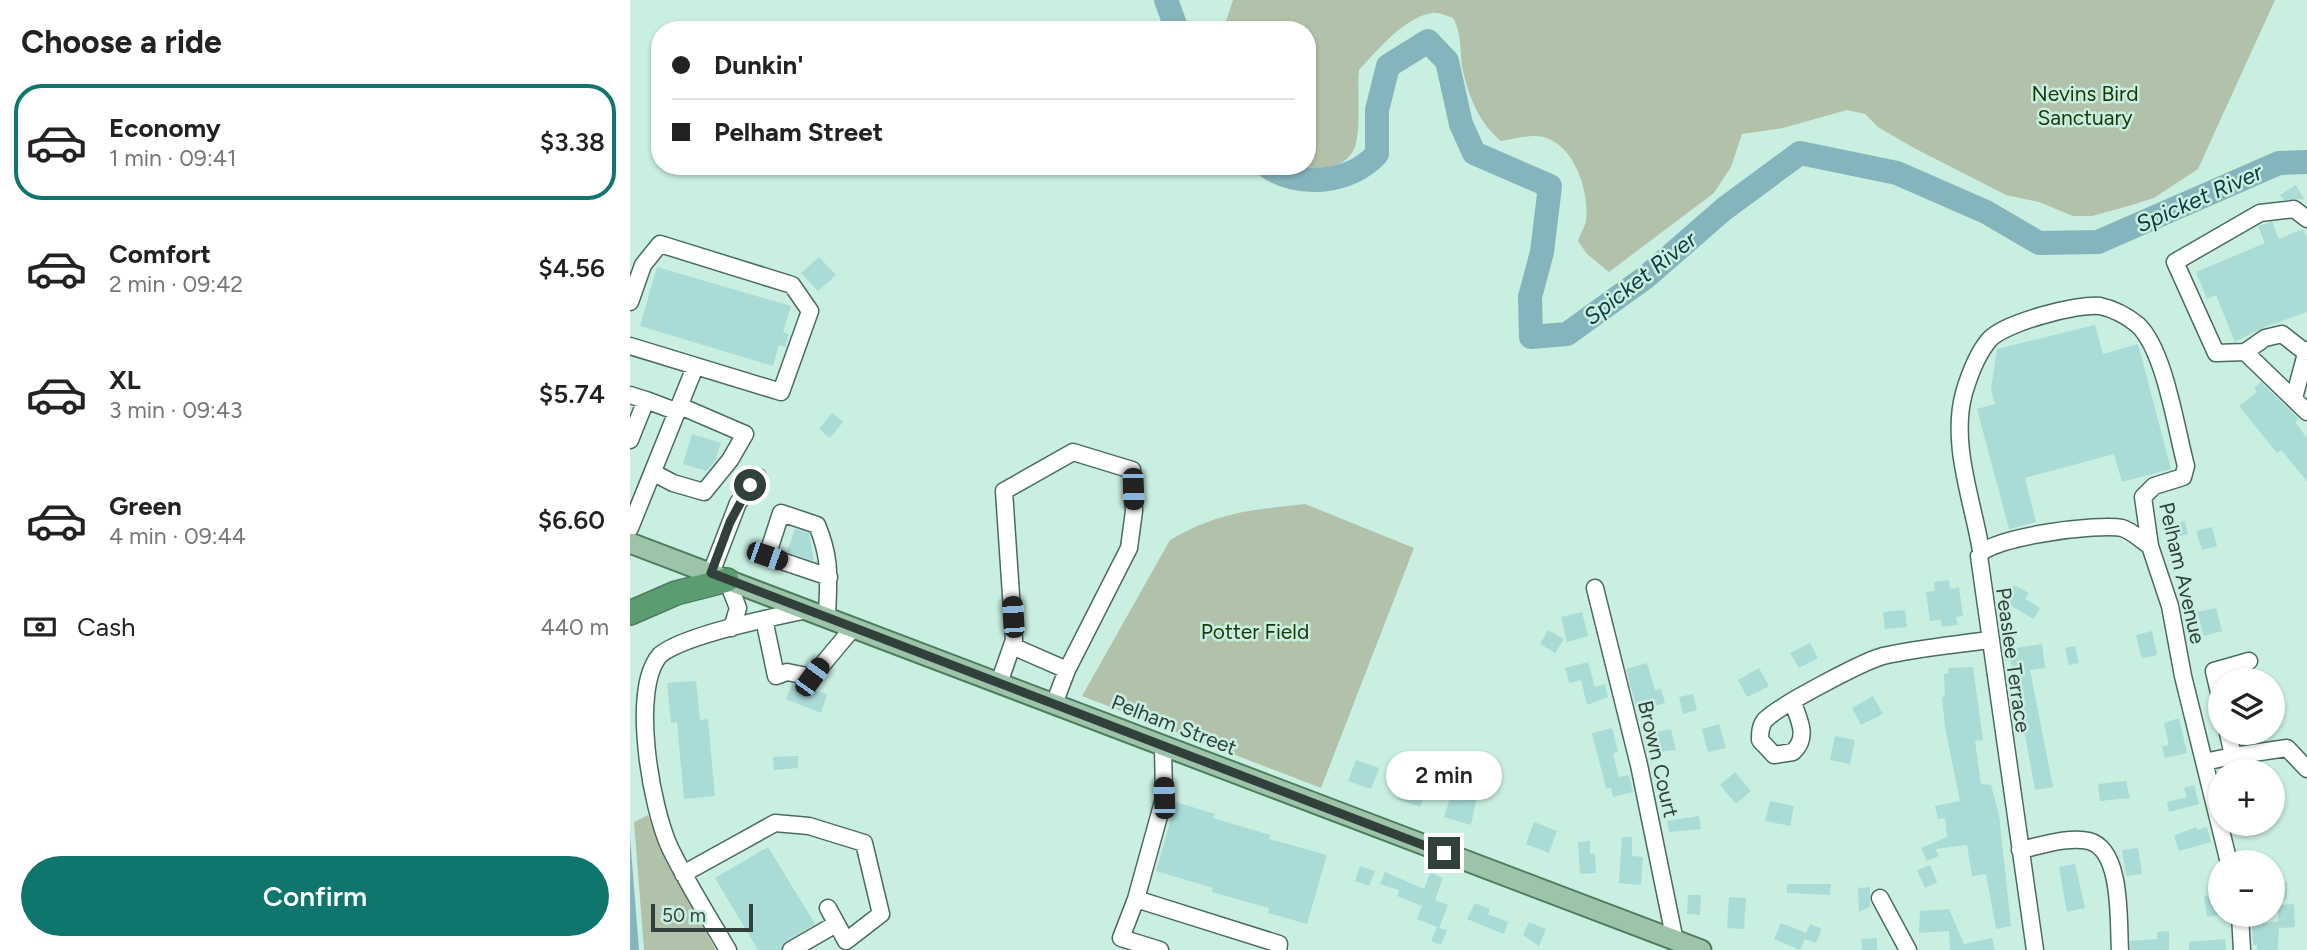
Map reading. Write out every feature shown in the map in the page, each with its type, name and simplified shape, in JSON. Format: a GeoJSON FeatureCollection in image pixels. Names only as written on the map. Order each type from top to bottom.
{"type":"FeatureCollection","features":[{"type":"Feature","properties":{"kind":"highway"},"geometry":{"type":"LineString","coordinates":[[630,613],[719,577]]}},
{"type":"Feature","properties":{"kind":"main road","name":"Pelham Street"},"geometry":{"type":"LineString","coordinates":[[630,543],[1701,950]]}},
{"type":"Feature","properties":{"kind":"street"},"geometry":{"type":"LineString","coordinates":[[2290,394],[2306,351],[2282,334],[2265,338],[2245,352],[2216,353],[2175,262],[2260,213],[2294,209],[2307,219]]}},
{"type":"Feature","properties":{"kind":"street"},"geometry":{"type":"LineString","coordinates":[[630,302],[643,265],[660,244],[774,277],[792,285],[810,311],[781,392],[630,346]]}},
{"type":"Feature","properties":{"kind":"street","name":"Peaslee Terrace"},"geometry":{"type":"LineString","coordinates":[[2035,950],[1978,566],[1981,551],[1966,476],[1960,419],[1964,392],[1989,340],[1998,332],[2020,322],[2097,306],[2115,310],[2140,326],[2157,356],[2186,473],[2154,486],[2143,497]]}},
{"type":"Feature","properties":{"kind":"street"},"geometry":{"type":"LineString","coordinates":[[2245,352],[2307,412]]}},
{"type":"Feature","properties":{"kind":"street"},"geometry":{"type":"LineString","coordinates":[[630,528],[637,494],[654,473],[695,367]]}},
{"type":"Feature","properties":{"kind":"street"},"geometry":{"type":"LineString","coordinates":[[630,440],[638,397],[745,434],[730,460],[704,492],[673,483],[654,473]]}},
{"type":"Feature","properties":{"kind":"street"},"geometry":{"type":"LineString","coordinates":[[999,683],[1012,646],[1004,491],[1073,452],[1132,470],[1133,511],[1129,548],[1067,670],[1054,704]]}},
{"type":"Feature","properties":{"kind":"street"},"geometry":{"type":"LineString","coordinates":[[732,628],[738,608],[719,577],[738,503],[758,477]]}},
{"type":"Feature","properties":{"kind":"street","name":"Pelham Avenue"},"geometry":{"type":"LineString","coordinates":[[2143,497],[2150,546],[2170,606],[2226,850]]}},
{"type":"Feature","properties":{"kind":"street"},"geometry":{"type":"LineString","coordinates":[[827,618],[829,577],[829,554],[817,525],[781,513],[767,556],[829,577]]}},
{"type":"Feature","properties":{"kind":"street"},"geometry":{"type":"LineString","coordinates":[[1981,551],[2010,541],[2097,526],[2122,528],[2150,546]]}},
{"type":"Feature","properties":{"kind":"street","name":"Brown Court"},"geometry":{"type":"LineString","coordinates":[[1595,589],[1639,765],[1675,941]]}},
{"type":"Feature","properties":{"kind":"street"},"geometry":{"type":"LineString","coordinates":[[728,950],[683,874],[660,822],[646,765],[640,711],[644,682],[651,664],[663,652],[732,628],[807,611]]}},
{"type":"Feature","properties":{"kind":"street"},"geometry":{"type":"LineString","coordinates":[[764,619],[776,676],[787,672],[812,677],[853,628]]}},
{"type":"Feature","properties":{"kind":"street"},"geometry":{"type":"LineString","coordinates":[[1793,703],[1871,660],[1989,640]]}},
{"type":"Feature","properties":{"kind":"street"},"geometry":{"type":"LineString","coordinates":[[1012,646],[1067,670]]}},
{"type":"Feature","properties":{"kind":"street"},"geometry":{"type":"LineString","coordinates":[[2224,668],[2249,661]]}},
{"type":"Feature","properties":{"kind":"street"},"geometry":{"type":"LineString","coordinates":[[1160,950],[1121,938],[1136,900],[1164,798],[1163,745]]}},
{"type":"Feature","properties":{"kind":"street"},"geometry":{"type":"LineString","coordinates":[[2231,745],[2233,755]]}},
{"type":"Feature","properties":{"kind":"street"},"geometry":{"type":"LineString","coordinates":[[2204,762],[2287,748],[2307,769]]}},
{"type":"Feature","properties":{"kind":"street"},"geometry":{"type":"LineString","coordinates":[[683,874],[775,823],[809,827],[864,843],[881,914],[845,941],[828,908]]}},
{"type":"Feature","properties":{"kind":"street"},"geometry":{"type":"LineString","coordinates":[[2020,850],[2078,840],[2094,843],[2101,849],[2114,871],[2120,950]]}},
{"type":"Feature","properties":{"kind":"street"},"geometry":{"type":"LineString","coordinates":[[1880,898],[1908,950]]}},
{"type":"Feature","properties":{"kind":"street"},"geometry":{"type":"LineString","coordinates":[[1136,900],[1279,944],[1278,950]]}},
{"type":"Feature","properties":{"kind":"street"},"geometry":{"type":"LineString","coordinates":[[791,950],[836,924]]}},
{"type":"Feature","properties":{"kind":"street"},"geometry":{"type":"LineString","coordinates":[[2241,927],[2242,950]]}},
{"type":"Feature","properties":{"kind":"green space","name":"Nevins Bird Sanctuary"},"geometry":{"type":"Polygon","coordinates":[[[1233,0],[2275,0],[2198,169],[2154,198],[2092,216],[2073,216],[2039,202],[2006,195],[1914,148],[1878,127],[1865,114],[1847,110],[1783,128],[1742,134],[1731,167],[1714,193],[1609,272],[1587,254],[1578,241],[1585,223],[1585,194],[1568,154],[1547,138],[1530,136],[1501,141],[1481,118],[1465,81],[1460,38],[1453,18],[1435,13],[1411,21],[1383,44],[1359,70],[1358,126],[1352,153],[1337,165],[1316,170],[1316,21],[1226,21],[1233,0]]]}},
{"type":"Feature","properties":{"kind":"green space","name":"Potter Field"},"geometry":{"type":"Polygon","coordinates":[[[1305,504],[1414,548],[1321,788],[1082,696],[1170,540],[1204,523],[1235,514],[1305,504]]]}},
{"type":"Feature","properties":{"kind":"green space"},"geometry":{"type":"Polygon","coordinates":[[[648,815],[665,860],[716,950],[644,950],[634,822],[648,815]]]}},
{"type":"Feature","properties":{"kind":"water"},"geometry":{"type":"Polygon","coordinates":[[[630,837],[639,950],[630,950],[630,837]]]}},
{"type":"Feature","properties":{"kind":"building"},"geometry":{"type":"Polygon","coordinates":[[[2296,185],[2304,199],[2284,200],[2280,195],[2296,185]]]}},
{"type":"Feature","properties":{"kind":"building"},"geometry":{"type":"Polygon","coordinates":[[[2272,222],[2279,239],[2303,229],[2307,238],[2307,312],[2262,328],[2235,342],[2216,295],[2207,299],[2196,272],[2265,243],[2258,226],[2272,222]]]}},
{"type":"Feature","properties":{"kind":"building"},"geometry":{"type":"Polygon","coordinates":[[[819,257],[836,275],[818,291],[801,273],[819,257]]]}},
{"type":"Feature","properties":{"kind":"building"},"geometry":{"type":"Polygon","coordinates":[[[657,267],[791,306],[783,332],[789,334],[785,347],[779,345],[773,366],[640,326],[657,267]]]}},
{"type":"Feature","properties":{"kind":"building"},"geometry":{"type":"Polygon","coordinates":[[[2095,325],[2103,354],[2138,344],[2171,469],[2122,482],[2114,454],[2025,478],[2036,522],[2009,529],[1977,409],[1995,404],[1991,390],[1997,349],[2095,325]]]}},
{"type":"Feature","properties":{"kind":"building"},"geometry":{"type":"Polygon","coordinates":[[[2261,382],[2299,419],[2295,422],[2307,438],[2307,481],[2281,450],[2277,453],[2239,406],[2257,392],[2254,388],[2261,382]]]}},
{"type":"Feature","properties":{"kind":"building"},"geometry":{"type":"Polygon","coordinates":[[[832,413],[843,422],[830,438],[819,429],[832,413]]]}},
{"type":"Feature","properties":{"kind":"building"},"geometry":{"type":"Polygon","coordinates":[[[692,434],[721,443],[715,461],[707,471],[683,464],[692,434]]]}},
{"type":"Feature","properties":{"kind":"building"},"geometry":{"type":"Polygon","coordinates":[[[2185,521],[2188,534],[2170,539],[2166,525],[2185,521]]]}},
{"type":"Feature","properties":{"kind":"building"},"geometry":{"type":"Polygon","coordinates":[[[2212,527],[2217,546],[2202,550],[2196,531],[2212,527]]]}},
{"type":"Feature","properties":{"kind":"building"},"geometry":{"type":"Polygon","coordinates":[[[795,529],[809,533],[814,561],[787,552],[795,529]]]}},
{"type":"Feature","properties":{"kind":"building"},"geometry":{"type":"Polygon","coordinates":[[[1949,580],[1950,589],[1959,587],[1963,616],[1956,617],[1958,625],[1942,627],[1941,620],[1930,621],[1926,592],[1935,591],[1934,582],[1949,580]]]}},
{"type":"Feature","properties":{"kind":"building"},"geometry":{"type":"Polygon","coordinates":[[[2014,585],[2029,593],[2025,599],[2040,608],[2034,619],[2004,602],[2014,585]]]}},
{"type":"Feature","properties":{"kind":"building"},"geometry":{"type":"Polygon","coordinates":[[[2216,608],[2222,631],[2204,636],[2197,612],[2216,608]]]}},
{"type":"Feature","properties":{"kind":"building"},"geometry":{"type":"Polygon","coordinates":[[[1905,610],[1907,627],[1885,629],[1883,612],[1905,610]]]}},
{"type":"Feature","properties":{"kind":"building"},"geometry":{"type":"Polygon","coordinates":[[[1582,612],[1588,636],[1567,642],[1561,617],[1582,612]]]}},
{"type":"Feature","properties":{"kind":"building"},"geometry":{"type":"Polygon","coordinates":[[[1548,630],[1564,639],[1555,653],[1540,644],[1548,630]]]}},
{"type":"Feature","properties":{"kind":"building"},"geometry":{"type":"Polygon","coordinates":[[[2152,631],[2157,655],[2144,658],[2141,656],[2136,635],[2152,631]]]}},
{"type":"Feature","properties":{"kind":"building"},"geometry":{"type":"Polygon","coordinates":[[[1810,643],[1818,658],[1799,668],[1790,653],[1810,643]]]}},
{"type":"Feature","properties":{"kind":"building"},"geometry":{"type":"Polygon","coordinates":[[[2042,644],[2045,668],[2030,670],[2053,787],[2035,790],[2013,669],[2010,661],[2005,661],[2003,650],[2042,644]]]}},
{"type":"Feature","properties":{"kind":"building"},"geometry":{"type":"Polygon","coordinates":[[[2075,646],[2079,663],[2069,665],[2065,648],[2075,646]]]}},
{"type":"Feature","properties":{"kind":"building"},"geometry":{"type":"Polygon","coordinates":[[[1588,662],[1595,687],[1605,684],[1608,697],[1587,705],[1581,680],[1569,683],[1565,668],[1588,662]]]}},
{"type":"Feature","properties":{"kind":"building"},"geometry":{"type":"Polygon","coordinates":[[[1647,663],[1655,690],[1661,689],[1665,703],[1637,711],[1626,669],[1647,663]]]}},
{"type":"Feature","properties":{"kind":"building"},"geometry":{"type":"Polygon","coordinates":[[[1973,667],[1983,740],[1975,741],[1981,784],[1991,785],[1999,815],[2011,926],[1996,929],[1986,874],[1972,876],[1967,845],[1935,849],[1939,856],[1927,861],[1921,848],[1947,837],[1945,818],[1938,819],[1935,806],[1960,801],[1945,727],[1942,697],[1945,696],[1944,674],[1949,673],[1948,668],[1973,667]]]}},
{"type":"Feature","properties":{"kind":"building"},"geometry":{"type":"Polygon","coordinates":[[[1759,668],[1769,686],[1747,697],[1738,680],[1759,668]]]}},
{"type":"Feature","properties":{"kind":"building"},"geometry":{"type":"Polygon","coordinates":[[[696,681],[700,720],[708,719],[715,796],[684,799],[677,722],[671,723],[667,683],[696,681]]]}},
{"type":"Feature","properties":{"kind":"building"},"geometry":{"type":"Polygon","coordinates":[[[792,684],[827,694],[821,713],[786,699],[792,684]]]}},
{"type":"Feature","properties":{"kind":"building"},"geometry":{"type":"Polygon","coordinates":[[[1693,694],[1697,710],[1683,714],[1679,697],[1693,694]]]}},
{"type":"Feature","properties":{"kind":"building"},"geometry":{"type":"Polygon","coordinates":[[[1873,696],[1883,714],[1861,725],[1852,708],[1873,696]]]}},
{"type":"Feature","properties":{"kind":"building"},"geometry":{"type":"Polygon","coordinates":[[[2179,718],[2187,753],[2165,758],[2162,746],[2169,745],[2164,723],[2179,718]]]}},
{"type":"Feature","properties":{"kind":"building"},"geometry":{"type":"Polygon","coordinates":[[[1719,724],[1726,748],[1708,752],[1702,729],[1719,724]]]}},
{"type":"Feature","properties":{"kind":"building"},"geometry":{"type":"Polygon","coordinates":[[[1612,728],[1618,752],[1613,753],[1619,777],[1629,775],[1633,792],[1613,797],[1611,788],[1606,788],[1592,733],[1612,728]]]}},
{"type":"Feature","properties":{"kind":"building"},"geometry":{"type":"Polygon","coordinates":[[[1671,729],[1676,750],[1647,753],[1643,735],[1671,729]]]}},
{"type":"Feature","properties":{"kind":"building"},"geometry":{"type":"Polygon","coordinates":[[[1835,736],[1855,740],[1850,764],[1830,760],[1835,736]]]}},
{"type":"Feature","properties":{"kind":"building"},"geometry":{"type":"Polygon","coordinates":[[[798,756],[798,768],[774,770],[773,757],[798,756]]]}},
{"type":"Feature","properties":{"kind":"building"},"geometry":{"type":"Polygon","coordinates":[[[1356,760],[1379,768],[1371,789],[1348,781],[1356,760]]]}},
{"type":"Feature","properties":{"kind":"building"},"geometry":{"type":"Polygon","coordinates":[[[1735,772],[1751,791],[1736,804],[1720,785],[1735,772]]]}},
{"type":"Feature","properties":{"kind":"building"},"geometry":{"type":"Polygon","coordinates":[[[1405,778],[1428,786],[1420,807],[1397,799],[1405,778]]]}},
{"type":"Feature","properties":{"kind":"building"},"geometry":{"type":"Polygon","coordinates":[[[2126,781],[2130,798],[2100,801],[2098,784],[2126,781]]]}},
{"type":"Feature","properties":{"kind":"building"},"geometry":{"type":"Polygon","coordinates":[[[2194,785],[2199,804],[2169,812],[2167,802],[2187,797],[2184,788],[2194,785]]]}},
{"type":"Feature","properties":{"kind":"building"},"geometry":{"type":"Polygon","coordinates":[[[1461,786],[1478,791],[1471,825],[1444,817],[1450,798],[1457,801],[1461,786]]]}},
{"type":"Feature","properties":{"kind":"building"},"geometry":{"type":"Polygon","coordinates":[[[1770,801],[1794,806],[1790,826],[1765,821],[1770,801]]]}},
{"type":"Feature","properties":{"kind":"building"},"geometry":{"type":"Polygon","coordinates":[[[1176,802],[1215,814],[1213,818],[1270,835],[1269,839],[1327,855],[1307,924],[1268,913],[1269,908],[1212,892],[1213,888],[1156,871],[1176,802]]]}},
{"type":"Feature","properties":{"kind":"building"},"geometry":{"type":"Polygon","coordinates":[[[1699,816],[1701,829],[1669,832],[1667,821],[1699,816]]]}},
{"type":"Feature","properties":{"kind":"building"},"geometry":{"type":"Polygon","coordinates":[[[1534,822],[1557,831],[1549,853],[1526,844],[1534,822]]]}},
{"type":"Feature","properties":{"kind":"building"},"geometry":{"type":"Polygon","coordinates":[[[2196,827],[2197,830],[2207,827],[2211,842],[2179,851],[2174,836],[2196,827]]]}},
{"type":"Feature","properties":{"kind":"building"},"geometry":{"type":"Polygon","coordinates":[[[1622,837],[1632,837],[1632,856],[1643,857],[1641,885],[1619,883],[1622,837]]]}},
{"type":"Feature","properties":{"kind":"building"},"geometry":{"type":"Polygon","coordinates":[[[1590,841],[1590,854],[1595,853],[1596,873],[1580,874],[1578,842],[1590,841]]]}},
{"type":"Feature","properties":{"kind":"building"},"geometry":{"type":"Polygon","coordinates":[[[768,847],[815,924],[786,941],[781,950],[758,950],[715,878],[768,847]]]}},
{"type":"Feature","properties":{"kind":"building"},"geometry":{"type":"Polygon","coordinates":[[[2138,848],[2142,874],[2126,876],[2122,850],[2138,848]]]}},
{"type":"Feature","properties":{"kind":"building"},"geometry":{"type":"Polygon","coordinates":[[[2075,864],[2085,908],[2067,912],[2059,867],[2075,864]]]}},
{"type":"Feature","properties":{"kind":"building"},"geometry":{"type":"Polygon","coordinates":[[[1930,865],[1937,882],[1925,888],[1917,870],[1930,865]]]}},
{"type":"Feature","properties":{"kind":"building"},"geometry":{"type":"Polygon","coordinates":[[[1360,866],[1375,871],[1369,886],[1355,881],[1360,866]]]}},
{"type":"Feature","properties":{"kind":"building"},"geometry":{"type":"Polygon","coordinates":[[[1385,872],[1424,889],[1430,873],[1443,878],[1435,900],[1448,905],[1439,928],[1447,930],[1441,945],[1431,941],[1437,927],[1417,919],[1422,906],[1397,896],[1399,890],[1380,884],[1385,872]]]}},
{"type":"Feature","properties":{"kind":"building"},"geometry":{"type":"Polygon","coordinates":[[[2285,882],[2287,882],[2285,899],[2285,882]]]}},
{"type":"Feature","properties":{"kind":"building"},"geometry":{"type":"Polygon","coordinates":[[[1787,884],[1831,884],[1830,895],[1787,893],[1787,884]]]}},
{"type":"Feature","properties":{"kind":"building"},"geometry":{"type":"Polygon","coordinates":[[[1870,887],[1870,907],[1859,912],[1858,888],[1870,887]]]}},
{"type":"Feature","properties":{"kind":"building"},"geometry":{"type":"Polygon","coordinates":[[[1688,895],[1701,895],[1700,915],[1687,914],[1688,895]]]}},
{"type":"Feature","properties":{"kind":"building"},"geometry":{"type":"Polygon","coordinates":[[[2208,895],[2208,917],[2207,917],[2204,896],[2208,895]]]}},
{"type":"Feature","properties":{"kind":"building"},"geometry":{"type":"Polygon","coordinates":[[[1729,897],[1746,898],[1744,929],[1727,928],[1729,897]]]}},
{"type":"Feature","properties":{"kind":"building"},"geometry":{"type":"Polygon","coordinates":[[[1475,903],[1490,909],[1488,914],[1508,922],[1504,934],[1467,919],[1475,903]]]}},
{"type":"Feature","properties":{"kind":"building"},"geometry":{"type":"Polygon","coordinates":[[[2294,904],[2295,927],[2279,928],[2278,950],[2257,950],[2257,945],[2253,945],[2252,927],[2285,927],[2285,905],[2294,904]]]}},
{"type":"Feature","properties":{"kind":"building"},"geometry":{"type":"Polygon","coordinates":[[[1949,909],[1964,944],[1992,938],[1995,950],[1950,950],[1949,931],[1919,933],[1920,911],[1949,909]]]}},
{"type":"Feature","properties":{"kind":"building"},"geometry":{"type":"Polygon","coordinates":[[[1529,922],[1546,929],[1539,946],[1523,935],[1529,922]]]}},
{"type":"Feature","properties":{"kind":"building"},"geometry":{"type":"Polygon","coordinates":[[[1781,923],[1806,933],[1810,924],[1822,929],[1816,943],[1805,939],[1800,950],[1774,939],[1781,923]]]}},
{"type":"Feature","properties":{"kind":"building"},"geometry":{"type":"Polygon","coordinates":[[[2169,931],[2169,950],[2130,950],[2130,941],[2157,939],[2157,932],[2169,931]]]}},
{"type":"Feature","properties":{"kind":"building"},"geometry":{"type":"Polygon","coordinates":[[[1877,938],[1877,950],[1862,950],[1861,939],[1877,938]]]}},
{"type":"Feature","properties":{"kind":"building"},"geometry":{"type":"Polygon","coordinates":[[[2225,939],[2226,950],[2189,950],[2189,942],[2225,939]]]}},
{"type":"Feature","properties":{"kind":"waterway","name":"Spicket River"},"geometry":{"type":"LineString","coordinates":[[1166,0],[1174,21]]}},
{"type":"Feature","properties":{"kind":"waterway","name":"Spicket River"},"geometry":{"type":"LineString","coordinates":[[1286,175],[1309,180],[1339,177],[1366,164],[1377,154],[1377,110],[1388,66],[1428,41],[1447,61],[1461,124],[1474,153],[1550,186],[1542,252],[1530,297],[1531,337],[1567,334],[1646,277],[1724,209],[1800,153],[1897,173],[1986,212],[2039,243],[2098,242],[2279,163],[2307,162]]}},
{"type":"Feature","properties":{"kind":"route"},"geometry":{"type":"LineString","coordinates":[[750,485],[738,503],[711,573],[1444,853]]}}]}
